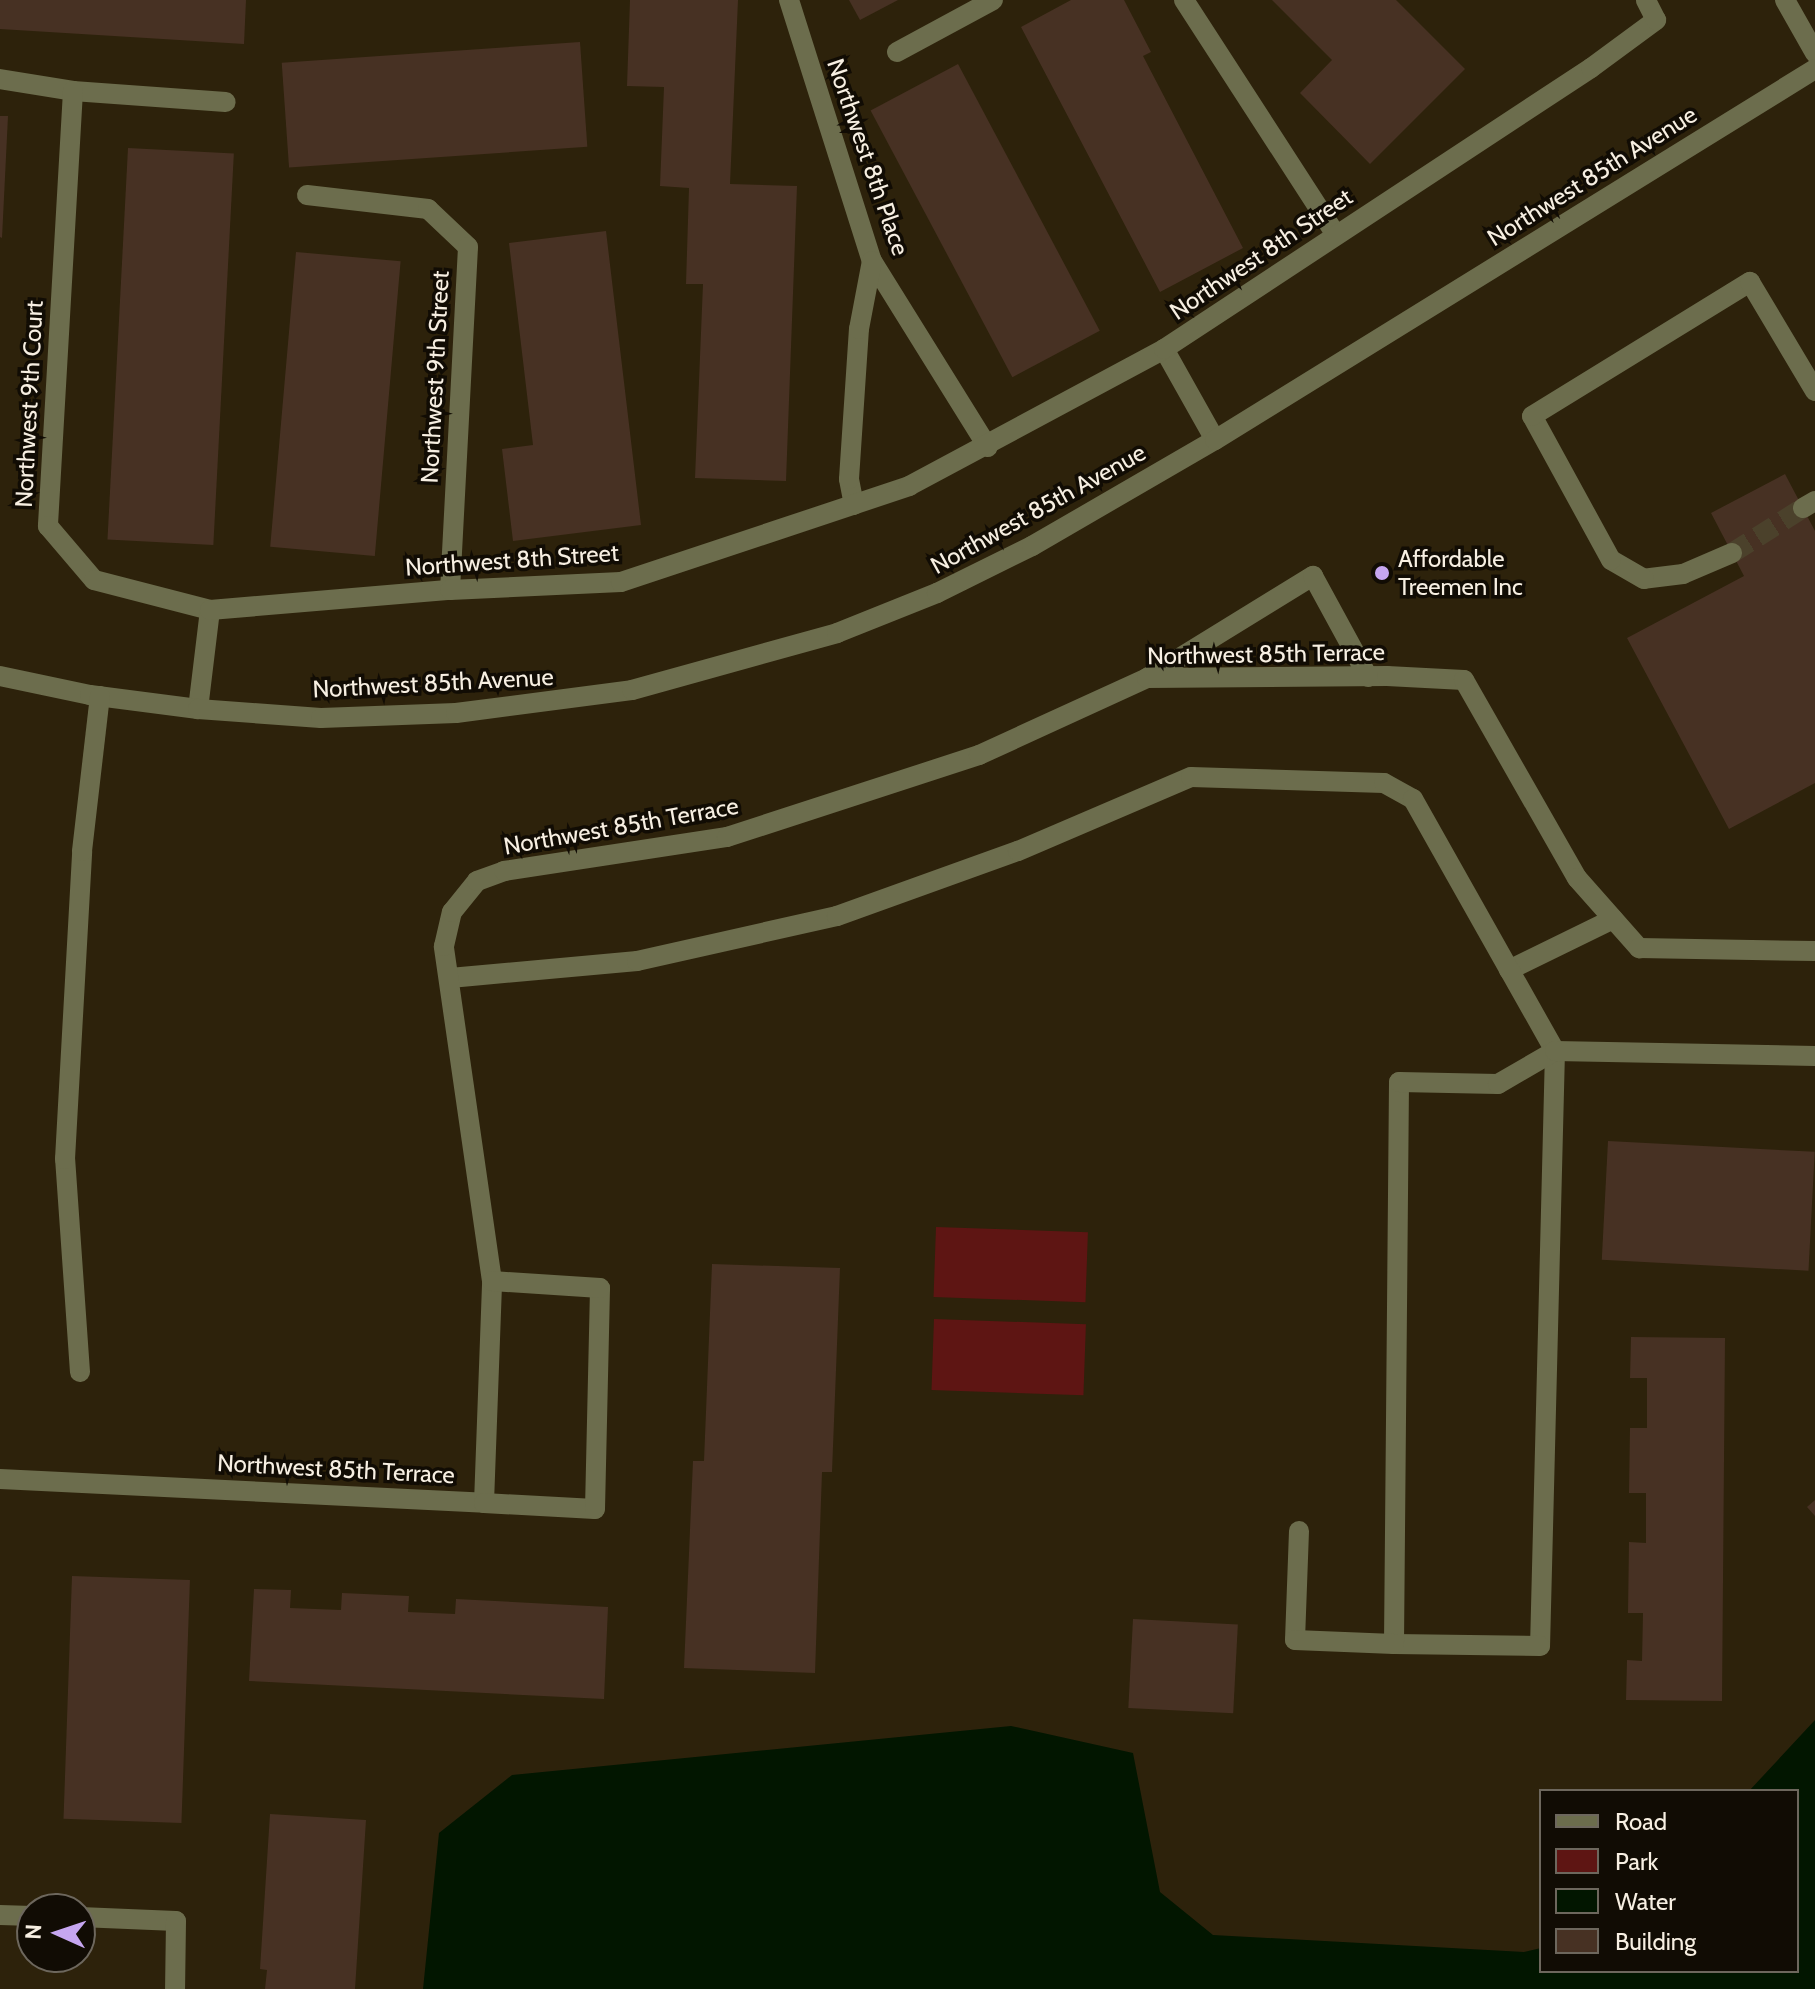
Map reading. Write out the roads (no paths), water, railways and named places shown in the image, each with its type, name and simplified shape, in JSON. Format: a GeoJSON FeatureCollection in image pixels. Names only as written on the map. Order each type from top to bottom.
{"type":"FeatureCollection","features":[{"type":"Feature","properties":{"kind":"street","name":"Northwest 8th Place"},"geometry":{"type":"LineString","coordinates":[[789,0],[872,261],[988,447]]}},
{"type":"Feature","properties":{"kind":"street"},"geometry":{"type":"LineString","coordinates":[[897,52],[993,0]]}},
{"type":"Feature","properties":{"kind":"street"},"geometry":{"type":"LineString","coordinates":[[1184,0],[1336,235]]}},
{"type":"Feature","properties":{"kind":"street","name":"Northwest 8th Street"},"geometry":{"type":"LineString","coordinates":[[210,610],[450,590],[621,582],[909,486],[988,447],[1164,349],[1591,68],[1656,20],[1646,0]]}},
{"type":"Feature","properties":{"kind":"street"},"geometry":{"type":"LineString","coordinates":[[1785,0],[1815,53]]}},
{"type":"Feature","properties":{"kind":"street","name":"Northwest 85th Avenue"},"geometry":{"type":"LineString","coordinates":[[0,676],[100,696],[198,709],[321,718],[456,713],[560,702],[693,676],[837,633],[937,593],[1032,546],[1215,440],[1815,69]]}},
{"type":"Feature","properties":{"kind":"street"},"geometry":{"type":"LineString","coordinates":[[0,79],[73,91],[226,102]]}},
{"type":"Feature","properties":{"kind":"street","name":"Northwest 9th Court"},"geometry":{"type":"LineString","coordinates":[[73,91],[48,526],[94,580],[210,610]]}},
{"type":"Feature","properties":{"kind":"street","name":"Northwest 9th Street"},"geometry":{"type":"LineString","coordinates":[[307,195],[428,209],[468,247],[450,590]]}},
{"type":"Feature","properties":{"kind":"street"},"geometry":{"type":"LineString","coordinates":[[854,505],[849,479],[859,329],[872,261]]}},
{"type":"Feature","properties":{"kind":"street"},"geometry":{"type":"LineString","coordinates":[[1732,553],[1683,574],[1644,579],[1611,560],[1532,416],[1750,282],[1815,391]]}},
{"type":"Feature","properties":{"kind":"street"},"geometry":{"type":"LineString","coordinates":[[1164,349],[1215,440]]}},
{"type":"Feature","properties":{"kind":"street"},"geometry":{"type":"LineString","coordinates":[[1147,678],[1313,576],[1368,677]]}},
{"type":"Feature","properties":{"kind":"street"},"geometry":{"type":"LineString","coordinates":[[198,709],[210,610]]}},
{"type":"Feature","properties":{"kind":"street","name":"Northwest 85th Terrace"},"geometry":{"type":"LineString","coordinates":[[0,1479],[484,1503],[492,1281],[444,946],[452,912],[477,881],[504,871],[727,837],[979,755],[1147,678],[1464,680],[1577,878],[1639,948],[1815,951]]}},
{"type":"Feature","properties":{"kind":"street"},"geometry":{"type":"LineString","coordinates":[[80,1372],[65,1159],[82,851],[100,696]]}},
{"type":"Feature","properties":{"kind":"street"},"geometry":{"type":"LineString","coordinates":[[450,978],[637,961],[837,916],[1018,851],[1191,777],[1384,783],[1413,799],[1555,1051],[1540,1646],[1295,1640],[1299,1531]]}},
{"type":"Feature","properties":{"kind":"street"},"geometry":{"type":"LineString","coordinates":[[1509,970],[1613,919]]}},
{"type":"Feature","properties":{"kind":"street"},"geometry":{"type":"LineString","coordinates":[[1394,1644],[1399,1082],[1498,1084],[1555,1051],[1815,1056]]}},
{"type":"Feature","properties":{"kind":"street"},"geometry":{"type":"LineString","coordinates":[[484,1503],[595,1509],[600,1288],[492,1281]]}},
{"type":"Feature","properties":{"kind":"street"},"geometry":{"type":"LineString","coordinates":[[96,1918],[176,1921],[175,1989]]}},
{"type":"Feature","properties":{"kind":"water"},"geometry":{"type":"Polygon","coordinates":[[[1815,1720],[1815,1989],[423,1989],[439,1833],[512,1775],[1011,1726],[1133,1753],[1160,1892],[1213,1935],[1524,1952],[1539,1948],[1539,1973],[1799,1973],[1799,1789],[1751,1789],[1815,1720]]]}},
{"type":"Feature","properties":{"kind":"tunnel"},"geometry":{"type":"LineString","coordinates":[[1732,553],[1803,508]]}},
{"type":"Feature","properties":{"kind":"place","name":"Affordable Treemen Inc"},"geometry":{"type":"Point","coordinates":[1382,573]}}]}
